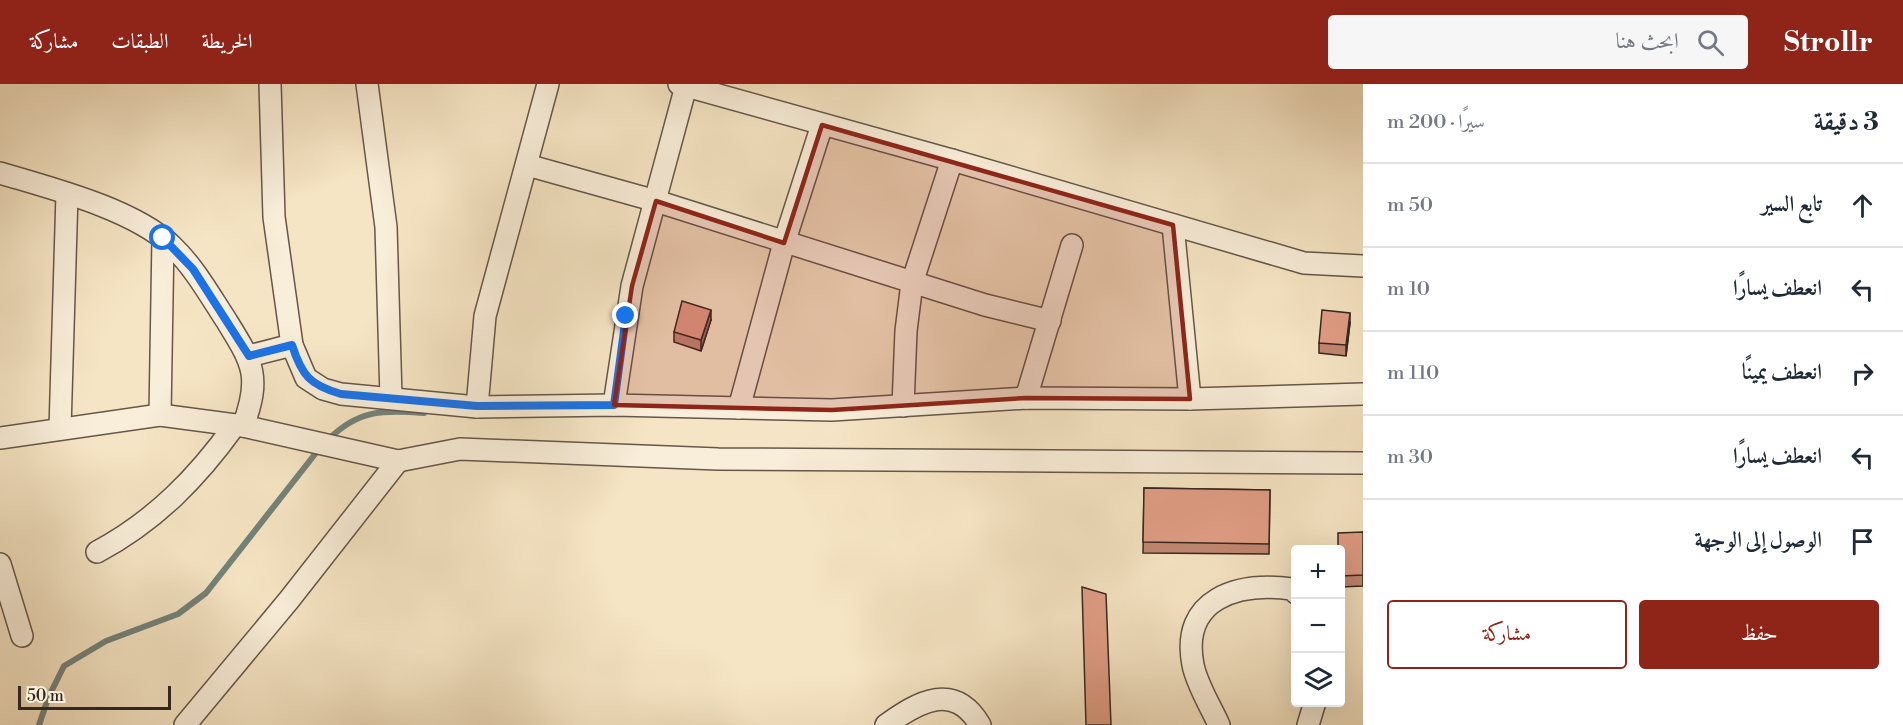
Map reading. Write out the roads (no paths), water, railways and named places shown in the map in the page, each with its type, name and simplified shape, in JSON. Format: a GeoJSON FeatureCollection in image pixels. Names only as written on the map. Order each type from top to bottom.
{"type":"FeatureCollection","features":[{"type":"Feature","properties":{"kind":"street"},"geometry":{"type":"LineString","coordinates":[[270,84],[274,217],[292,345],[306,378],[323,389],[341,394],[477,406],[614,405],[832,410],[1026,398],[1190,399],[1363,394]]}},
{"type":"Feature","properties":{"kind":"street"},"geometry":{"type":"LineString","coordinates":[[367,84],[386,226],[391,398]]}},
{"type":"Feature","properties":{"kind":"street"},"geometry":{"type":"LineString","coordinates":[[477,406],[485,316],[548,84]]}},
{"type":"Feature","properties":{"kind":"street"},"geometry":{"type":"LineString","coordinates":[[614,405],[632,286],[656,201],[682,85],[952,160],[1304,263],[1363,266]]}},
{"type":"Feature","properties":{"kind":"street"},"geometry":{"type":"LineString","coordinates":[[739,408],[784,243],[822,124]]}},
{"type":"Feature","properties":{"kind":"street"},"geometry":{"type":"LineString","coordinates":[[903,406],[906,331],[912,283],[952,160]]}},
{"type":"Feature","properties":{"kind":"street"},"geometry":{"type":"LineString","coordinates":[[527,165],[656,201],[985,305],[1050,321]]}},
{"type":"Feature","properties":{"kind":"street"},"geometry":{"type":"LineString","coordinates":[[0,173],[68,194],[116,213],[163,238],[193,269],[249,356],[253,386],[251,402],[239,425],[169,503],[129,535],[97,552]]}},
{"type":"Feature","properties":{"kind":"street"},"geometry":{"type":"LineString","coordinates":[[60,429],[68,194]]}},
{"type":"Feature","properties":{"kind":"street"},"geometry":{"type":"LineString","coordinates":[[1173,225],[1190,399]]}},
{"type":"Feature","properties":{"kind":"street"},"geometry":{"type":"LineString","coordinates":[[160,415],[163,238]]}},
{"type":"Feature","properties":{"kind":"street"},"geometry":{"type":"LineString","coordinates":[[1026,398],[1072,245]]}},
{"type":"Feature","properties":{"kind":"street"},"geometry":{"type":"LineString","coordinates":[[249,356],[292,345]]}},
{"type":"Feature","properties":{"kind":"street"},"geometry":{"type":"LineString","coordinates":[[0,438],[160,415],[239,425],[398,461],[460,449],[718,459],[1363,463]]}},
{"type":"Feature","properties":{"kind":"street"},"geometry":{"type":"LineString","coordinates":[[185,725],[282,609],[398,461]]}},
{"type":"Feature","properties":{"kind":"street"},"geometry":{"type":"LineString","coordinates":[[0,564],[22,636]]}},
{"type":"Feature","properties":{"kind":"street"},"geometry":{"type":"LineString","coordinates":[[1219,725],[1193,666],[1192,639],[1198,619],[1219,596],[1269,586],[1291,589]]}},
{"type":"Feature","properties":{"kind":"street"},"geometry":{"type":"LineString","coordinates":[[886,725],[911,708],[943,698],[967,708],[980,725]]}},
{"type":"Feature","properties":{"kind":"street"},"geometry":{"type":"LineString","coordinates":[[1308,725],[1313,707]]}},
{"type":"Feature","properties":{"kind":"waterway"},"geometry":{"type":"LineString","coordinates":[[329,439],[340,429],[362,417],[385,412],[424,413]]}},
{"type":"Feature","properties":{"kind":"waterway"},"geometry":{"type":"LineString","coordinates":[[39,725],[49,696],[64,666],[106,641],[178,614],[206,593],[319,449]]}}]}
